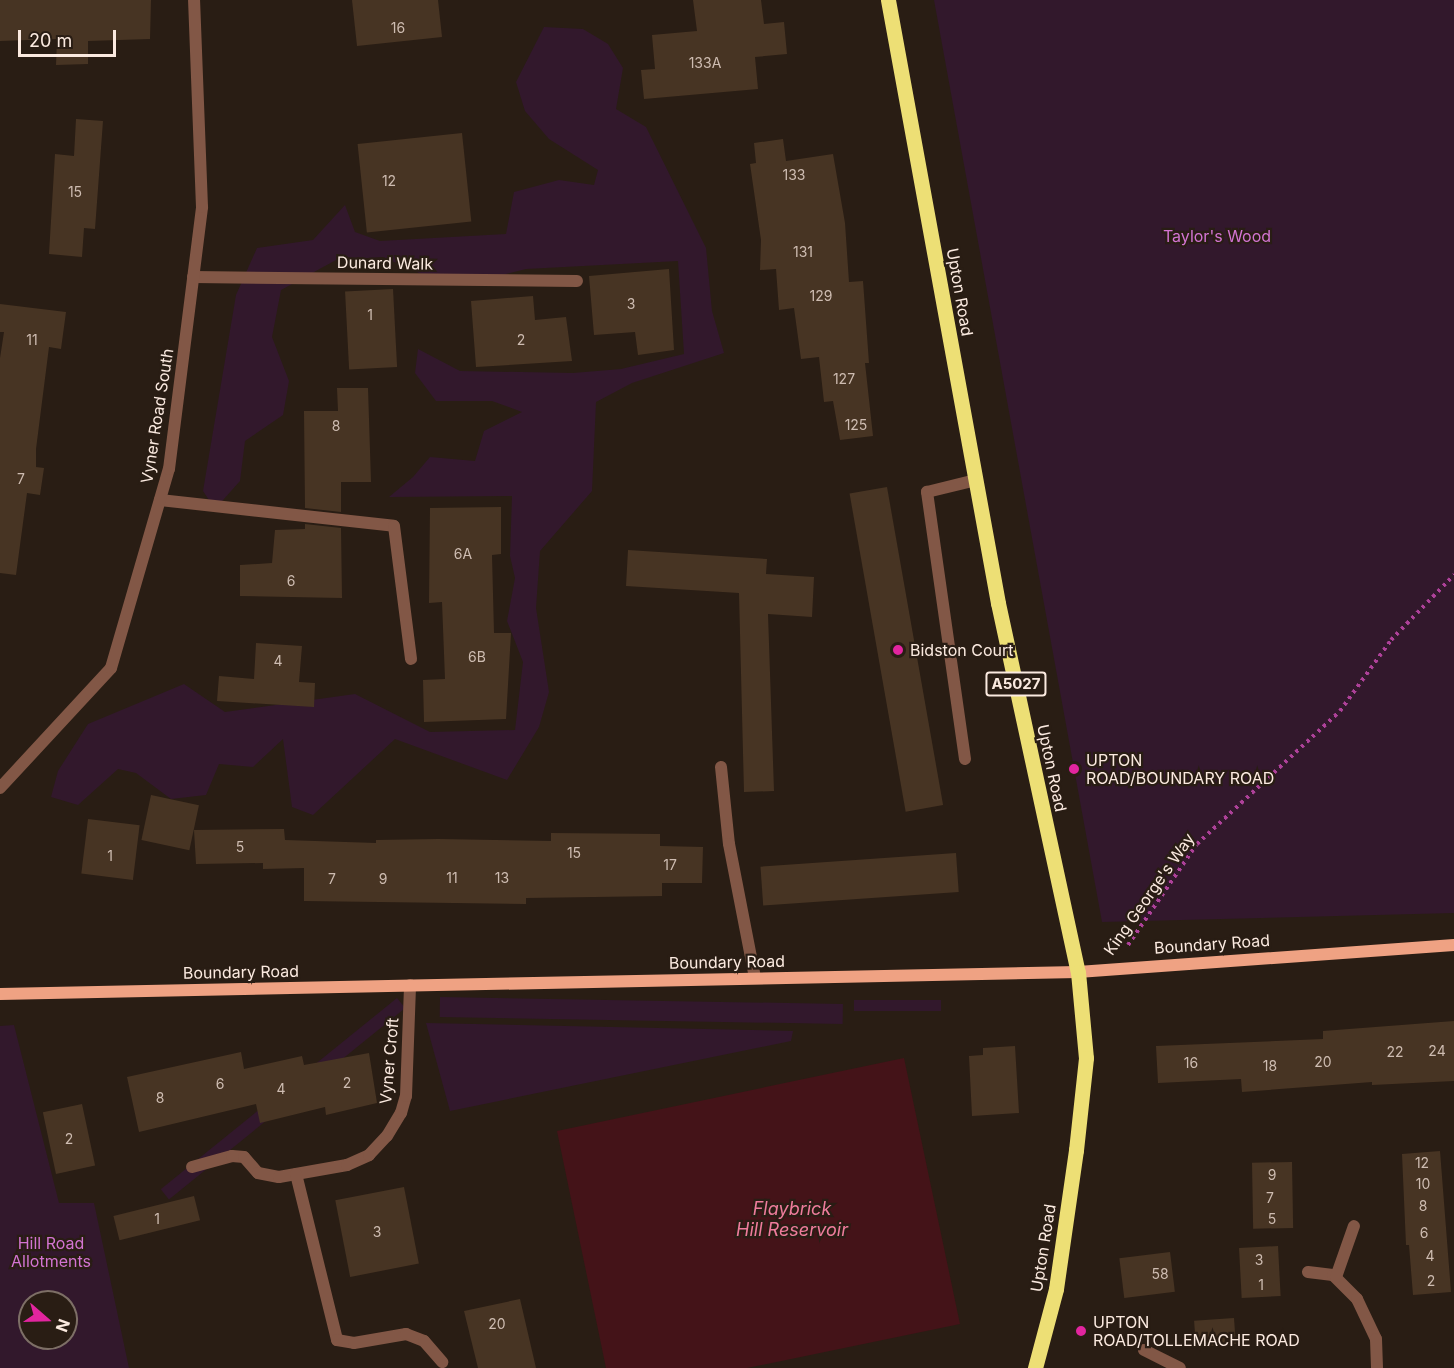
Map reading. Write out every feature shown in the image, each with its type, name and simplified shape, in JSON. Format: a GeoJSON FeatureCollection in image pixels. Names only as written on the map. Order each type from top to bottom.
{"type":"FeatureCollection","features":[{"type":"Feature","properties":{"kind":"main road","name":"Upton Road"},"geometry":{"type":"LineString","coordinates":[[888,0],[998,603],[1078,972],[1086,1058],[1056,1289],[1035,1368]]}},
{"type":"Feature","properties":{"kind":"main road","name":"Boundary Road"},"geometry":{"type":"LineString","coordinates":[[0,994],[1078,972],[1454,945]]}},
{"type":"Feature","properties":{"kind":"street","name":"Vyner Road South"},"geometry":{"type":"LineString","coordinates":[[0,788],[111,668],[169,469],[202,207],[194,0]]}},
{"type":"Feature","properties":{"kind":"street","name":"Dunard Walk"},"geometry":{"type":"LineString","coordinates":[[194,277],[577,281]]}},
{"type":"Feature","properties":{"kind":"street"},"geometry":{"type":"LineString","coordinates":[[965,759],[927,492],[976,480]]}},
{"type":"Feature","properties":{"kind":"street"},"geometry":{"type":"LineString","coordinates":[[160,500],[394,526],[411,659]]}},
{"type":"Feature","properties":{"kind":"street"},"geometry":{"type":"LineString","coordinates":[[721,767],[729,844],[755,978]]}},
{"type":"Feature","properties":{"kind":"street","name":"Vyner Croft"},"geometry":{"type":"LineString","coordinates":[[192,1167],[232,1156],[244,1157],[258,1173],[268,1176],[296,1174],[347,1165],[369,1155],[401,1113],[406,1087],[410,985]]}},
{"type":"Feature","properties":{"kind":"street"},"geometry":{"type":"LineString","coordinates":[[296,1174],[337,1340],[354,1343],[406,1334],[424,1341],[442,1362]]}},
{"type":"Feature","properties":{"kind":"street"},"geometry":{"type":"LineString","coordinates":[[1336,1277],[1354,1226]]}},
{"type":"Feature","properties":{"kind":"street"},"geometry":{"type":"LineString","coordinates":[[1308,1272],[1326,1272],[1336,1277],[1357,1299],[1371,1325],[1377,1368]]}},
{"type":"Feature","properties":{"kind":"street"},"geometry":{"type":"LineString","coordinates":[[1144,1350],[1180,1368]]}},
{"type":"Feature","properties":{"kind":"path","name":"King George's Way"},"geometry":{"type":"LineString","coordinates":[[1112,968],[1197,844],[1340,711],[1390,640],[1454,575]]}},
{"type":"Feature","properties":{"kind":"green space","name":"Taylor's Wood"},"geometry":{"type":"Polygon","coordinates":[[[934,0],[1454,0],[1454,913],[1102,922],[934,0]]]}},
{"type":"Feature","properties":{"kind":"green space"},"geometry":{"type":"Polygon","coordinates":[[[544,27],[583,29],[608,44],[623,68],[616,109],[646,127],[706,248],[712,311],[724,353],[632,383],[596,402],[592,491],[540,551],[536,608],[549,692],[539,727],[507,780],[395,739],[313,815],[292,807],[283,739],[253,767],[219,764],[206,795],[171,799],[136,773],[118,769],[78,805],[51,797],[58,771],[88,724],[184,684],[225,712],[355,694],[430,732],[515,730],[523,662],[507,621],[515,578],[510,556],[512,496],[389,497],[413,477],[430,457],[475,461],[484,431],[522,412],[492,401],[436,401],[415,373],[418,349],[460,371],[573,373],[621,369],[684,354],[678,261],[526,269],[486,279],[426,276],[383,257],[336,260],[281,290],[272,337],[289,381],[283,415],[245,441],[240,481],[215,509],[203,491],[236,295],[257,248],[313,240],[345,205],[355,232],[380,241],[506,234],[514,192],[559,180],[594,185],[598,170],[549,139],[525,111],[516,82],[544,27]]]}},
{"type":"Feature","properties":{"kind":"green space"},"geometry":{"type":"Polygon","coordinates":[[[440,997],[843,1004],[843,1024],[440,1017],[440,997]]]}},
{"type":"Feature","properties":{"kind":"green space"},"geometry":{"type":"Polygon","coordinates":[[[397,998],[405,1008],[169,1199],[161,1189],[397,998]]]}},
{"type":"Feature","properties":{"kind":"green space"},"geometry":{"type":"Polygon","coordinates":[[[854,1000],[941,1000],[941,1011],[854,1011],[854,1000]]]}},
{"type":"Feature","properties":{"kind":"green space"},"geometry":{"type":"Polygon","coordinates":[[[426,1023],[793,1031],[791,1041],[450,1111],[426,1023]]]}},
{"type":"Feature","properties":{"kind":"green space","name":"Hill Road Allotments"},"geometry":{"type":"Polygon","coordinates":[[[14,1025],[59,1203],[94,1203],[129,1368],[0,1368],[0,1026],[14,1025]]]}},
{"type":"Feature","properties":{"kind":"water","name":"Flaybrick Hill Reservoir"},"geometry":{"type":"Polygon","coordinates":[[[904,1058],[960,1324],[747,1368],[606,1368],[557,1131],[904,1058]]]}},
{"type":"Feature","properties":{"kind":"building"},"geometry":{"type":"Polygon","coordinates":[[[0,0],[151,0],[150,39],[88,41],[88,64],[56,65],[57,39],[0,41],[0,0]]]}},
{"type":"Feature","properties":{"kind":"building"},"geometry":{"type":"Polygon","coordinates":[[[352,0],[438,0],[442,37],[357,46],[352,0]]]}},
{"type":"Feature","properties":{"kind":"building"},"geometry":{"type":"Polygon","coordinates":[[[693,0],[761,0],[764,24],[784,22],[787,54],[755,57],[758,89],[644,99],[641,70],[655,69],[652,35],[697,31],[693,0]]]}},
{"type":"Feature","properties":{"kind":"building"},"geometry":{"type":"Polygon","coordinates":[[[76,119],[103,121],[95,229],[84,228],[82,257],[49,254],[55,154],[74,156],[76,119]]]}},
{"type":"Feature","properties":{"kind":"building"},"geometry":{"type":"Polygon","coordinates":[[[462,133],[471,222],[367,232],[358,144],[462,133]]]}},
{"type":"Feature","properties":{"kind":"building"},"geometry":{"type":"Polygon","coordinates":[[[783,139],[786,161],[833,154],[845,223],[849,282],[863,281],[869,363],[865,363],[873,436],[840,440],[833,401],[824,402],[819,357],[801,359],[794,308],[779,310],[776,269],[760,270],[761,240],[750,164],[756,163],[754,143],[783,139]]]}},
{"type":"Feature","properties":{"kind":"building"},"geometry":{"type":"Polygon","coordinates":[[[669,269],[674,350],[638,355],[635,332],[594,335],[589,276],[669,269]]]}},
{"type":"Feature","properties":{"kind":"building"},"geometry":{"type":"Polygon","coordinates":[[[393,289],[397,367],[349,369],[345,292],[393,289]]]}},
{"type":"Feature","properties":{"kind":"building"},"geometry":{"type":"Polygon","coordinates":[[[533,296],[535,320],[566,317],[572,361],[476,367],[471,301],[533,296]]]}},
{"type":"Feature","properties":{"kind":"building"},"geometry":{"type":"Polygon","coordinates":[[[0,304],[66,312],[61,349],[49,347],[36,449],[36,467],[44,468],[40,495],[27,493],[16,575],[0,573],[0,358],[4,332],[0,332],[0,304]]]}},
{"type":"Feature","properties":{"kind":"building"},"geometry":{"type":"Polygon","coordinates":[[[337,388],[368,388],[371,482],[341,482],[341,512],[305,508],[304,411],[338,411],[337,388]]]}},
{"type":"Feature","properties":{"kind":"building","name":"Bidston Court"},"geometry":{"type":"Polygon","coordinates":[[[887,487],[943,805],[906,812],[850,494],[887,487]]]}},
{"type":"Feature","properties":{"kind":"building"},"geometry":{"type":"Polygon","coordinates":[[[501,507],[501,554],[492,555],[494,633],[511,633],[506,719],[424,722],[423,680],[445,679],[442,602],[429,603],[430,508],[501,507]]]}},
{"type":"Feature","properties":{"kind":"building"},"geometry":{"type":"Polygon","coordinates":[[[305,524],[341,528],[342,598],[240,596],[240,565],[272,563],[275,530],[305,529],[305,524]]]}},
{"type":"Feature","properties":{"kind":"building"},"geometry":{"type":"Polygon","coordinates":[[[628,550],[767,559],[766,574],[814,577],[812,617],[768,614],[774,791],[744,792],[739,593],[626,586],[628,550]]]}},
{"type":"Feature","properties":{"kind":"building"},"geometry":{"type":"Polygon","coordinates":[[[256,643],[302,646],[299,682],[315,683],[314,707],[217,701],[219,676],[254,679],[256,643]]]}},
{"type":"Feature","properties":{"kind":"building"},"geometry":{"type":"Polygon","coordinates":[[[151,795],[199,805],[189,850],[141,840],[151,795]]]}},
{"type":"Feature","properties":{"kind":"building"},"geometry":{"type":"Polygon","coordinates":[[[88,819],[140,825],[133,880],[81,874],[88,819]]]}},
{"type":"Feature","properties":{"kind":"building"},"geometry":{"type":"Polygon","coordinates":[[[284,829],[285,840],[376,843],[376,840],[438,839],[551,841],[551,833],[660,834],[660,846],[703,847],[702,883],[662,883],[662,896],[526,898],[526,904],[304,901],[304,868],[263,869],[263,863],[196,864],[194,830],[284,829]]]}},
{"type":"Feature","properties":{"kind":"building"},"geometry":{"type":"Polygon","coordinates":[[[956,853],[959,892],[763,906],[760,867],[956,853]]]}},
{"type":"Feature","properties":{"kind":"building"},"geometry":{"type":"Polygon","coordinates":[[[1454,1021],[1454,1081],[1372,1085],[1372,1082],[1242,1092],[1241,1079],[1158,1083],[1156,1046],[1323,1039],[1323,1031],[1454,1021]]]}},
{"type":"Feature","properties":{"kind":"building"},"geometry":{"type":"Polygon","coordinates":[[[1015,1046],[1019,1113],[972,1116],[969,1056],[983,1055],[983,1048],[1015,1046]]]}},
{"type":"Feature","properties":{"kind":"building"},"geometry":{"type":"Polygon","coordinates":[[[241,1052],[244,1069],[302,1056],[304,1065],[369,1053],[377,1103],[326,1115],[325,1107],[260,1123],[256,1104],[139,1132],[127,1077],[241,1052]]]}},
{"type":"Feature","properties":{"kind":"building"},"geometry":{"type":"Polygon","coordinates":[[[82,1104],[95,1166],[56,1174],[43,1112],[82,1104]]]}},
{"type":"Feature","properties":{"kind":"building"},"geometry":{"type":"Polygon","coordinates":[[[1440,1151],[1451,1292],[1413,1295],[1409,1245],[1406,1245],[1402,1154],[1440,1151]]]}},
{"type":"Feature","properties":{"kind":"building"},"geometry":{"type":"Polygon","coordinates":[[[1292,1162],[1293,1228],[1253,1229],[1252,1163],[1292,1162]]]}},
{"type":"Feature","properties":{"kind":"building"},"geometry":{"type":"Polygon","coordinates":[[[404,1187],[419,1264],[350,1277],[335,1200],[404,1187]]]}},
{"type":"Feature","properties":{"kind":"building"},"geometry":{"type":"Polygon","coordinates":[[[194,1196],[200,1220],[120,1240],[113,1216],[194,1196]]]}},
{"type":"Feature","properties":{"kind":"building"},"geometry":{"type":"Polygon","coordinates":[[[1278,1246],[1281,1296],[1242,1298],[1239,1248],[1278,1246]]]}},
{"type":"Feature","properties":{"kind":"building"},"geometry":{"type":"Polygon","coordinates":[[[1170,1252],[1175,1292],[1124,1298],[1119,1258],[1170,1252]]]}},
{"type":"Feature","properties":{"kind":"building"},"geometry":{"type":"Polygon","coordinates":[[[520,1299],[536,1368],[478,1368],[464,1311],[520,1299]]]}},
{"type":"Feature","properties":{"kind":"building"},"geometry":{"type":"Polygon","coordinates":[[[1234,1318],[1236,1344],[1196,1347],[1194,1321],[1234,1318]]]}},
{"type":"Feature","properties":{"kind":"place","name":"Bidston Court"},"geometry":{"type":"Point","coordinates":[898,650]}},
{"type":"Feature","properties":{"kind":"place","name":"UPTON ROAD/BOUNDARY ROAD"},"geometry":{"type":"Point","coordinates":[1074,769]}},
{"type":"Feature","properties":{"kind":"place","name":"UPTON ROAD/TOLLEMACHE ROAD"},"geometry":{"type":"Point","coordinates":[1081,1331]}}]}
